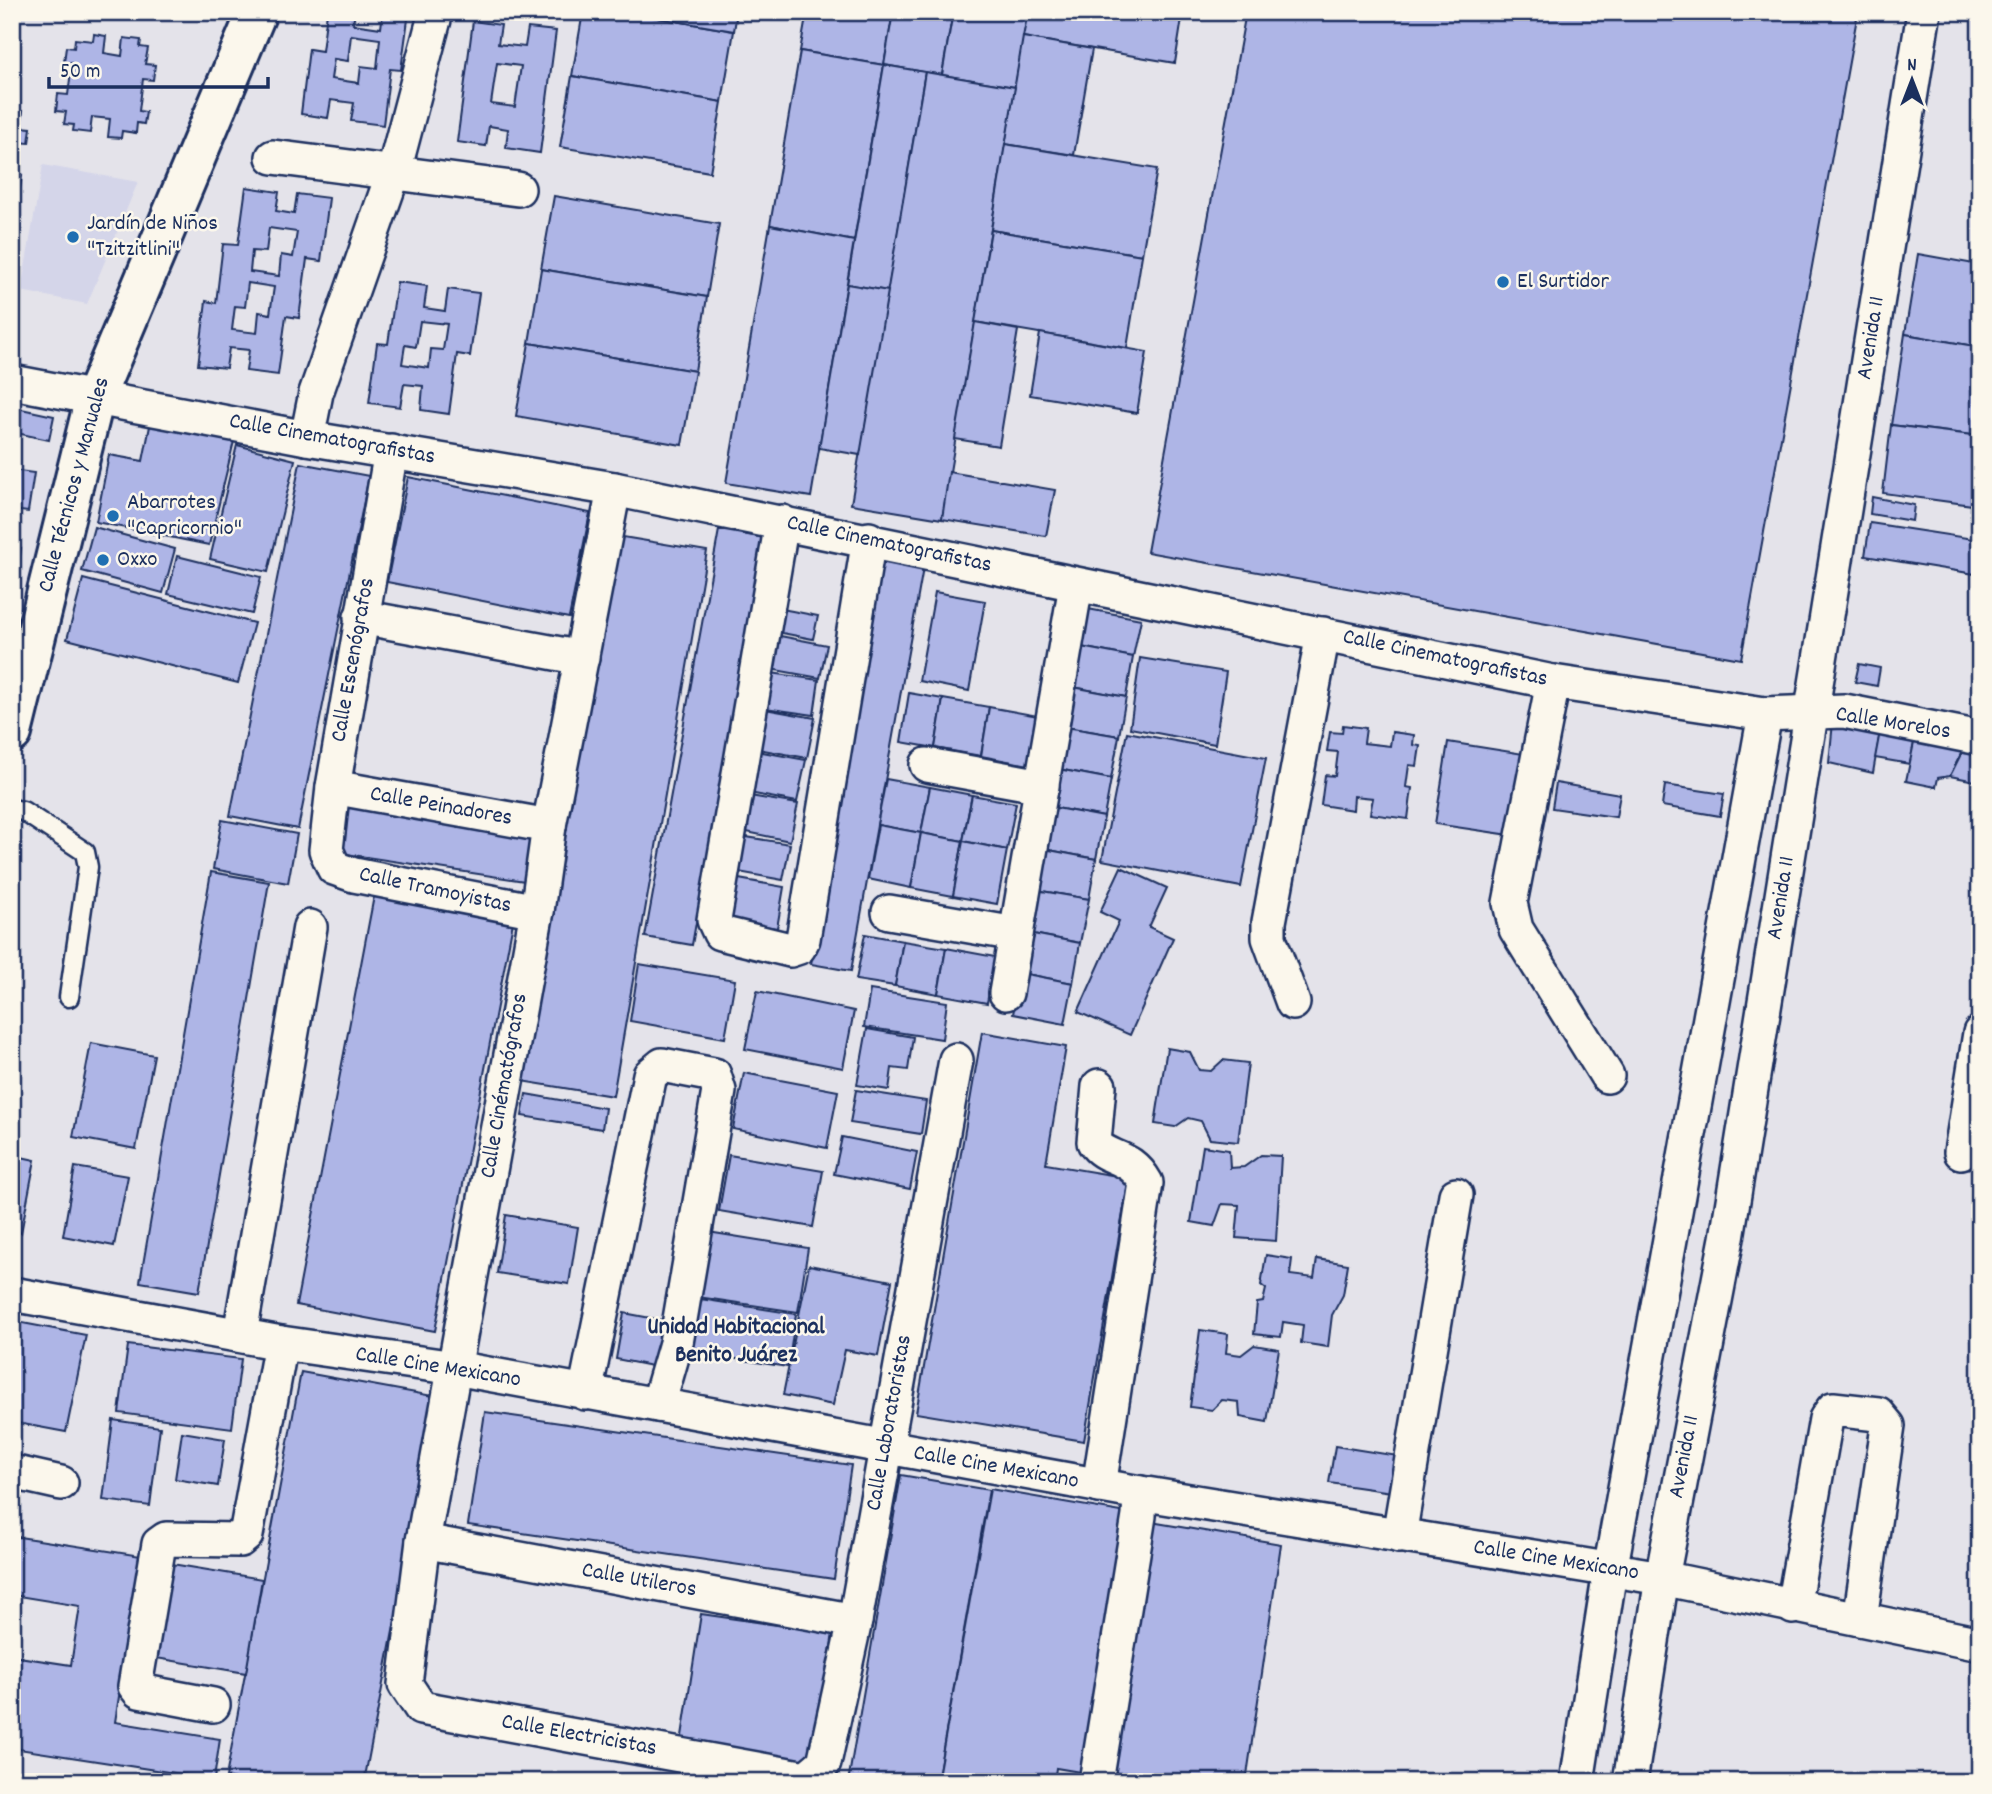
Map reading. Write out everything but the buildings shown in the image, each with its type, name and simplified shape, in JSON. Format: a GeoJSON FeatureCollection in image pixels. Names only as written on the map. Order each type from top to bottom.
{"type":"FeatureCollection","features":[{"type":"Feature","properties":{"kind":"street","name":"Calle Técnicos y Manuales"},"geometry":{"type":"LineString","coordinates":[[12,733],[17,687],[95,397],[178,206],[257,12]]}},
{"type":"Feature","properties":{"kind":"street"},"geometry":{"type":"LineString","coordinates":[[307,438],[316,393],[394,171],[436,12]]}},
{"type":"Feature","properties":{"kind":"street","name":"Avenida 11"},"geometry":{"type":"LineString","coordinates":[[1630,1782],[1662,1578],[1727,1238],[1924,12]]}},
{"type":"Feature","properties":{"kind":"street"},"geometry":{"type":"LineString","coordinates":[[273,157],[518,189]]}},
{"type":"Feature","properties":{"kind":"street","name":"Calle Cinematografistas"},"geometry":{"type":"LineString","coordinates":[[12,383],[307,438],[614,489],[869,539],[1076,585],[1553,682],[1765,714]]}},
{"type":"Feature","properties":{"kind":"street","name":"Calle Escenógrafos"},"geometry":{"type":"LineString","coordinates":[[334,868],[326,850],[333,787],[391,451]]}},
{"type":"Feature","properties":{"kind":"street","name":"Calle Cinématógrafos"},"geometry":{"type":"LineString","coordinates":[[405,1684],[423,1541],[537,911],[549,826],[614,489]]}},
{"type":"Feature","properties":{"kind":"street"},"geometry":{"type":"LineString","coordinates":[[782,522],[714,920],[720,933],[790,950],[799,947],[803,939],[869,539]]}},
{"type":"Feature","properties":{"kind":"street"},"geometry":{"type":"LineString","coordinates":[[1006,993],[1076,585]]}},
{"type":"Feature","properties":{"kind":"street"},"geometry":{"type":"LineString","coordinates":[[361,617],[582,658]]}},
{"type":"Feature","properties":{"kind":"street"},"geometry":{"type":"LineString","coordinates":[[1293,1003],[1269,938],[1269,922],[1323,634]]}},
{"type":"Feature","properties":{"kind":"street"},"geometry":{"type":"LineString","coordinates":[[1553,682],[1510,903],[1516,929],[1607,1076]]}},
{"type":"Feature","properties":{"kind":"street","name":"Calle Morelos"},"geometry":{"type":"LineString","coordinates":[[1765,714],[1844,711],[1980,738]]}},
{"type":"Feature","properties":{"kind":"street"},"geometry":{"type":"LineString","coordinates":[[1577,1782],[1610,1571],[1765,714]]}},
{"type":"Feature","properties":{"kind":"street"},"geometry":{"type":"LineString","coordinates":[[927,765],[1042,786]]}},
{"type":"Feature","properties":{"kind":"street","name":"Calle Peinadores"},"geometry":{"type":"LineString","coordinates":[[333,787],[549,826]]}},
{"type":"Feature","properties":{"kind":"street","name":"Calle Tramoyistas"},"geometry":{"type":"LineString","coordinates":[[334,868],[537,911]]}},
{"type":"Feature","properties":{"kind":"street"},"geometry":{"type":"LineString","coordinates":[[889,912],[1016,934]]}},
{"type":"Feature","properties":{"kind":"street"},"geometry":{"type":"LineString","coordinates":[[240,1334],[310,927]]}},
{"type":"Feature","properties":{"kind":"street"},"geometry":{"type":"LineString","coordinates":[[1961,1152],[1980,1033]]}},
{"type":"Feature","properties":{"kind":"street","name":"Calle Laboratoristas"},"geometry":{"type":"LineString","coordinates":[[806,1778],[824,1763],[855,1621],[956,1060]]}},
{"type":"Feature","properties":{"kind":"street"},"geometry":{"type":"LineString","coordinates":[[585,1393],[650,1076],[663,1065],[714,1076],[719,1091],[676,1343],[658,1405]]}},
{"type":"Feature","properties":{"kind":"street"},"geometry":{"type":"LineString","coordinates":[[1099,1086],[1094,1142],[1098,1149],[1137,1167],[1146,1183],[1099,1486]]}},
{"type":"Feature","properties":{"kind":"street"},"geometry":{"type":"LineString","coordinates":[[1399,1536],[1456,1195]]}},
{"type":"Feature","properties":{"kind":"street"},"geometry":{"type":"LineString","coordinates":[[1673,1230],[1727,1238]]}},
{"type":"Feature","properties":{"kind":"street","name":"Calle Cine Mexicano"},"geometry":{"type":"LineString","coordinates":[[12,1294],[281,1343],[455,1368],[885,1449],[1099,1486],[1662,1578],[1980,1644]]}},
{"type":"Feature","properties":{"kind":"street"},"geometry":{"type":"LineString","coordinates":[[213,1705],[139,1691],[135,1686],[159,1544],[166,1539],[240,1540],[246,1535],[281,1343]]}},
{"type":"Feature","properties":{"kind":"street"},"geometry":{"type":"LineString","coordinates":[[1793,1607],[1826,1419],[1833,1409],[1878,1415],[1888,1426],[1860,1619]]}},
{"type":"Feature","properties":{"kind":"street"},"geometry":{"type":"LineString","coordinates":[[12,1472],[61,1483]]}},
{"type":"Feature","properties":{"kind":"street"},"geometry":{"type":"LineString","coordinates":[[1096,1782],[1139,1516],[1140,1493]]}},
{"type":"Feature","properties":{"kind":"street","name":"Calle Utileros"},"geometry":{"type":"LineString","coordinates":[[423,1541],[855,1621]]}},
{"type":"Feature","properties":{"kind":"street","name":"Calle Electricistas"},"geometry":{"type":"LineString","coordinates":[[405,1684],[421,1708],[806,1778]]}},
{"type":"Feature","properties":{"kind":"lane"},"geometry":{"type":"LineString","coordinates":[[12,809],[23,811],[85,852],[88,867],[69,997]]}},
{"type":"Feature","properties":{"kind":"shaded area","name":"Jardín de Niños \"Tzitzitlini\""},"geometry":{"type":"Polygon","coordinates":[[[43,165],[138,182],[87,304],[21,291],[43,165]]]}},
{"type":"Feature","properties":{"kind":"place","name":"Jardín de Niños \"Tzitzitlini\""},"geometry":{"type":"Point","coordinates":[73,237]}},
{"type":"Feature","properties":{"kind":"place","name":"El Surtidor"},"geometry":{"type":"Point","coordinates":[1503,282]}},
{"type":"Feature","properties":{"kind":"place","name":"Abarrotes \"Capricornio\""},"geometry":{"type":"Point","coordinates":[113,516]}},
{"type":"Feature","properties":{"kind":"place","name":"Oxxo"},"geometry":{"type":"Point","coordinates":[103,560]}},
{"type":"Feature","properties":{"kind":"district","name":"Unidad Habitacional Benito Juárez"},"geometry":{"type":"Point","coordinates":[736,1342]}}]}
